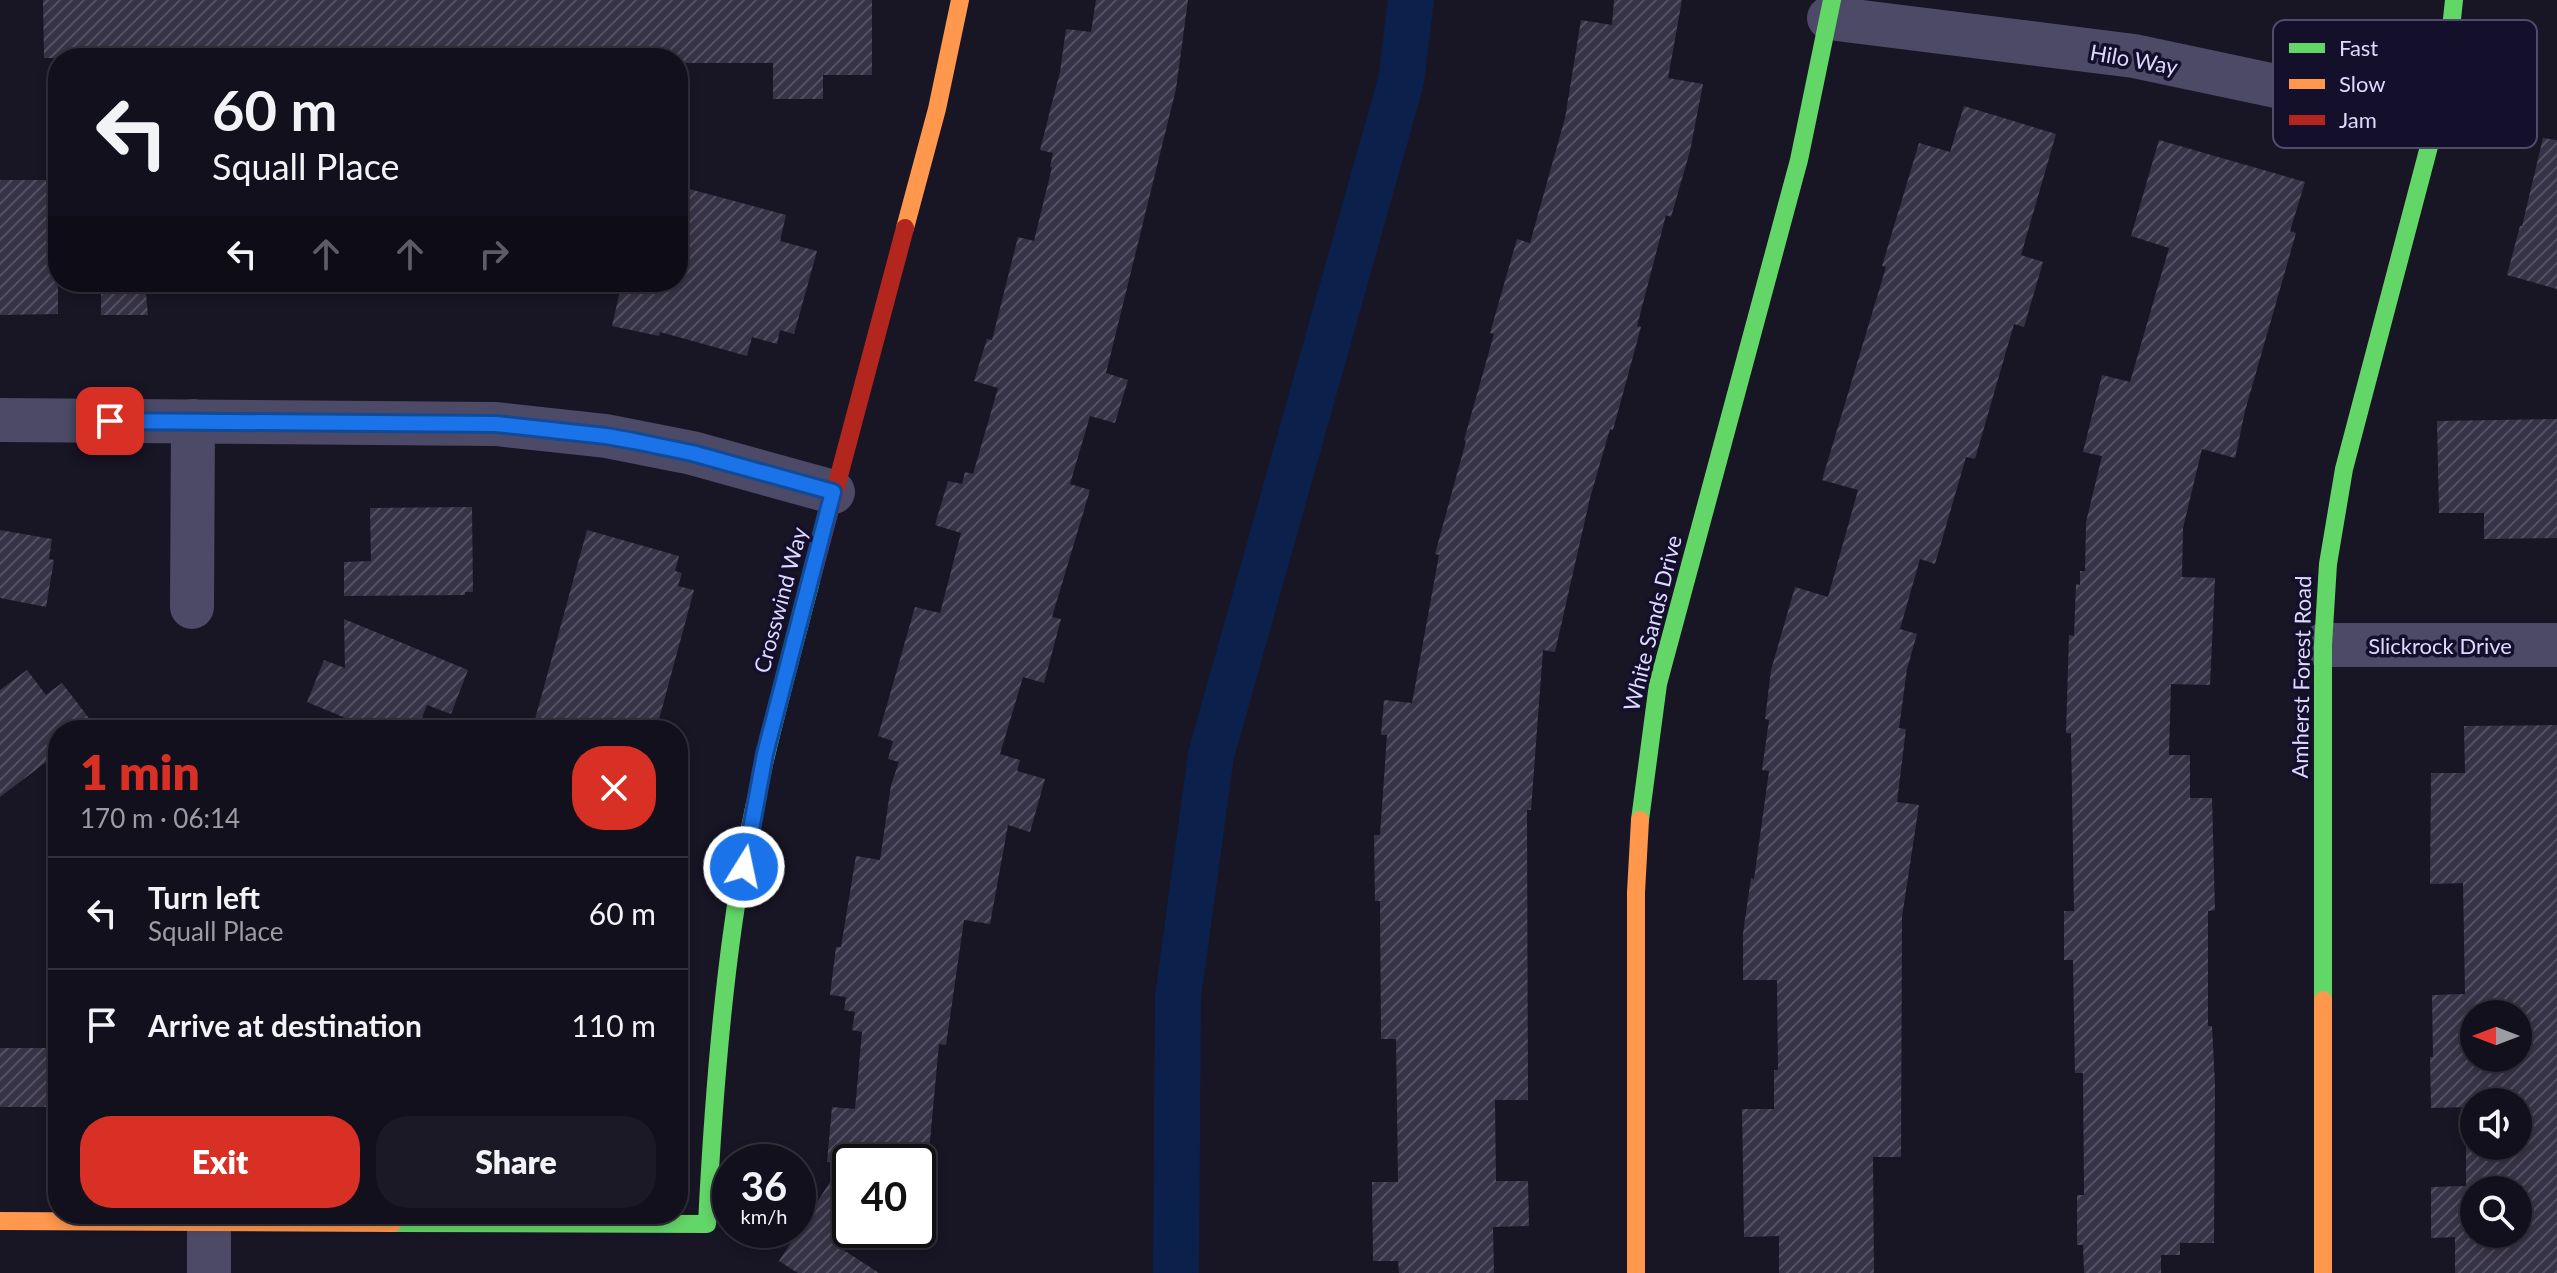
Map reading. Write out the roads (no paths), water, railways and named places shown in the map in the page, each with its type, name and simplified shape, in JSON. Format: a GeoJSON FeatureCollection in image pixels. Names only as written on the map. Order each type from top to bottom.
{"type":"FeatureCollection","features":[{"type":"Feature","properties":{"kind":"street","name":"Crosswind Way"},"geometry":{"type":"LineString","coordinates":[[688,1224],[707,1224],[714,1095],[733,924],[765,754],[937,109],[960,0]]}},
{"type":"Feature","properties":{"kind":"street","name":"Amherst Forest Road"},"geometry":{"type":"LineString","coordinates":[[2452,20],[2454,0]]}},
{"type":"Feature","properties":{"kind":"street","name":"Hilo Way"},"geometry":{"type":"LineString","coordinates":[[1831,9],[2134,56],[2273,85]]}},
{"type":"Feature","properties":{"kind":"street","name":"White Sands Drive"},"geometry":{"type":"LineString","coordinates":[[1636,1273],[1636,892],[1641,796],[1655,698],[1799,160],[1831,9]]}},
{"type":"Feature","properties":{"kind":"street","name":"Amherst Forest Road"},"geometry":{"type":"LineString","coordinates":[[2323,1273],[2323,645],[2328,564],[2344,469],[2429,148]]}},
{"type":"Feature","properties":{"kind":"street"},"geometry":{"type":"LineString","coordinates":[[0,420],[496,424],[606,436],[692,453],[833,492]]}},
{"type":"Feature","properties":{"kind":"street"},"geometry":{"type":"LineString","coordinates":[[192,607],[193,421]]}},
{"type":"Feature","properties":{"kind":"street","name":"Slickrock Drive"},"geometry":{"type":"LineString","coordinates":[[2323,645],[2557,645]]}},
{"type":"Feature","properties":{"kind":"street"},"geometry":{"type":"LineString","coordinates":[[0,1221],[48,1221]]}},
{"type":"Feature","properties":{"kind":"street"},"geometry":{"type":"LineString","coordinates":[[209,1224],[209,1273]]}},
{"type":"Feature","properties":{"kind":"waterway"},"geometry":{"type":"LineString","coordinates":[[1176,1273],[1178,997],[1211,755],[1401,81],[1411,0]]}}]}
